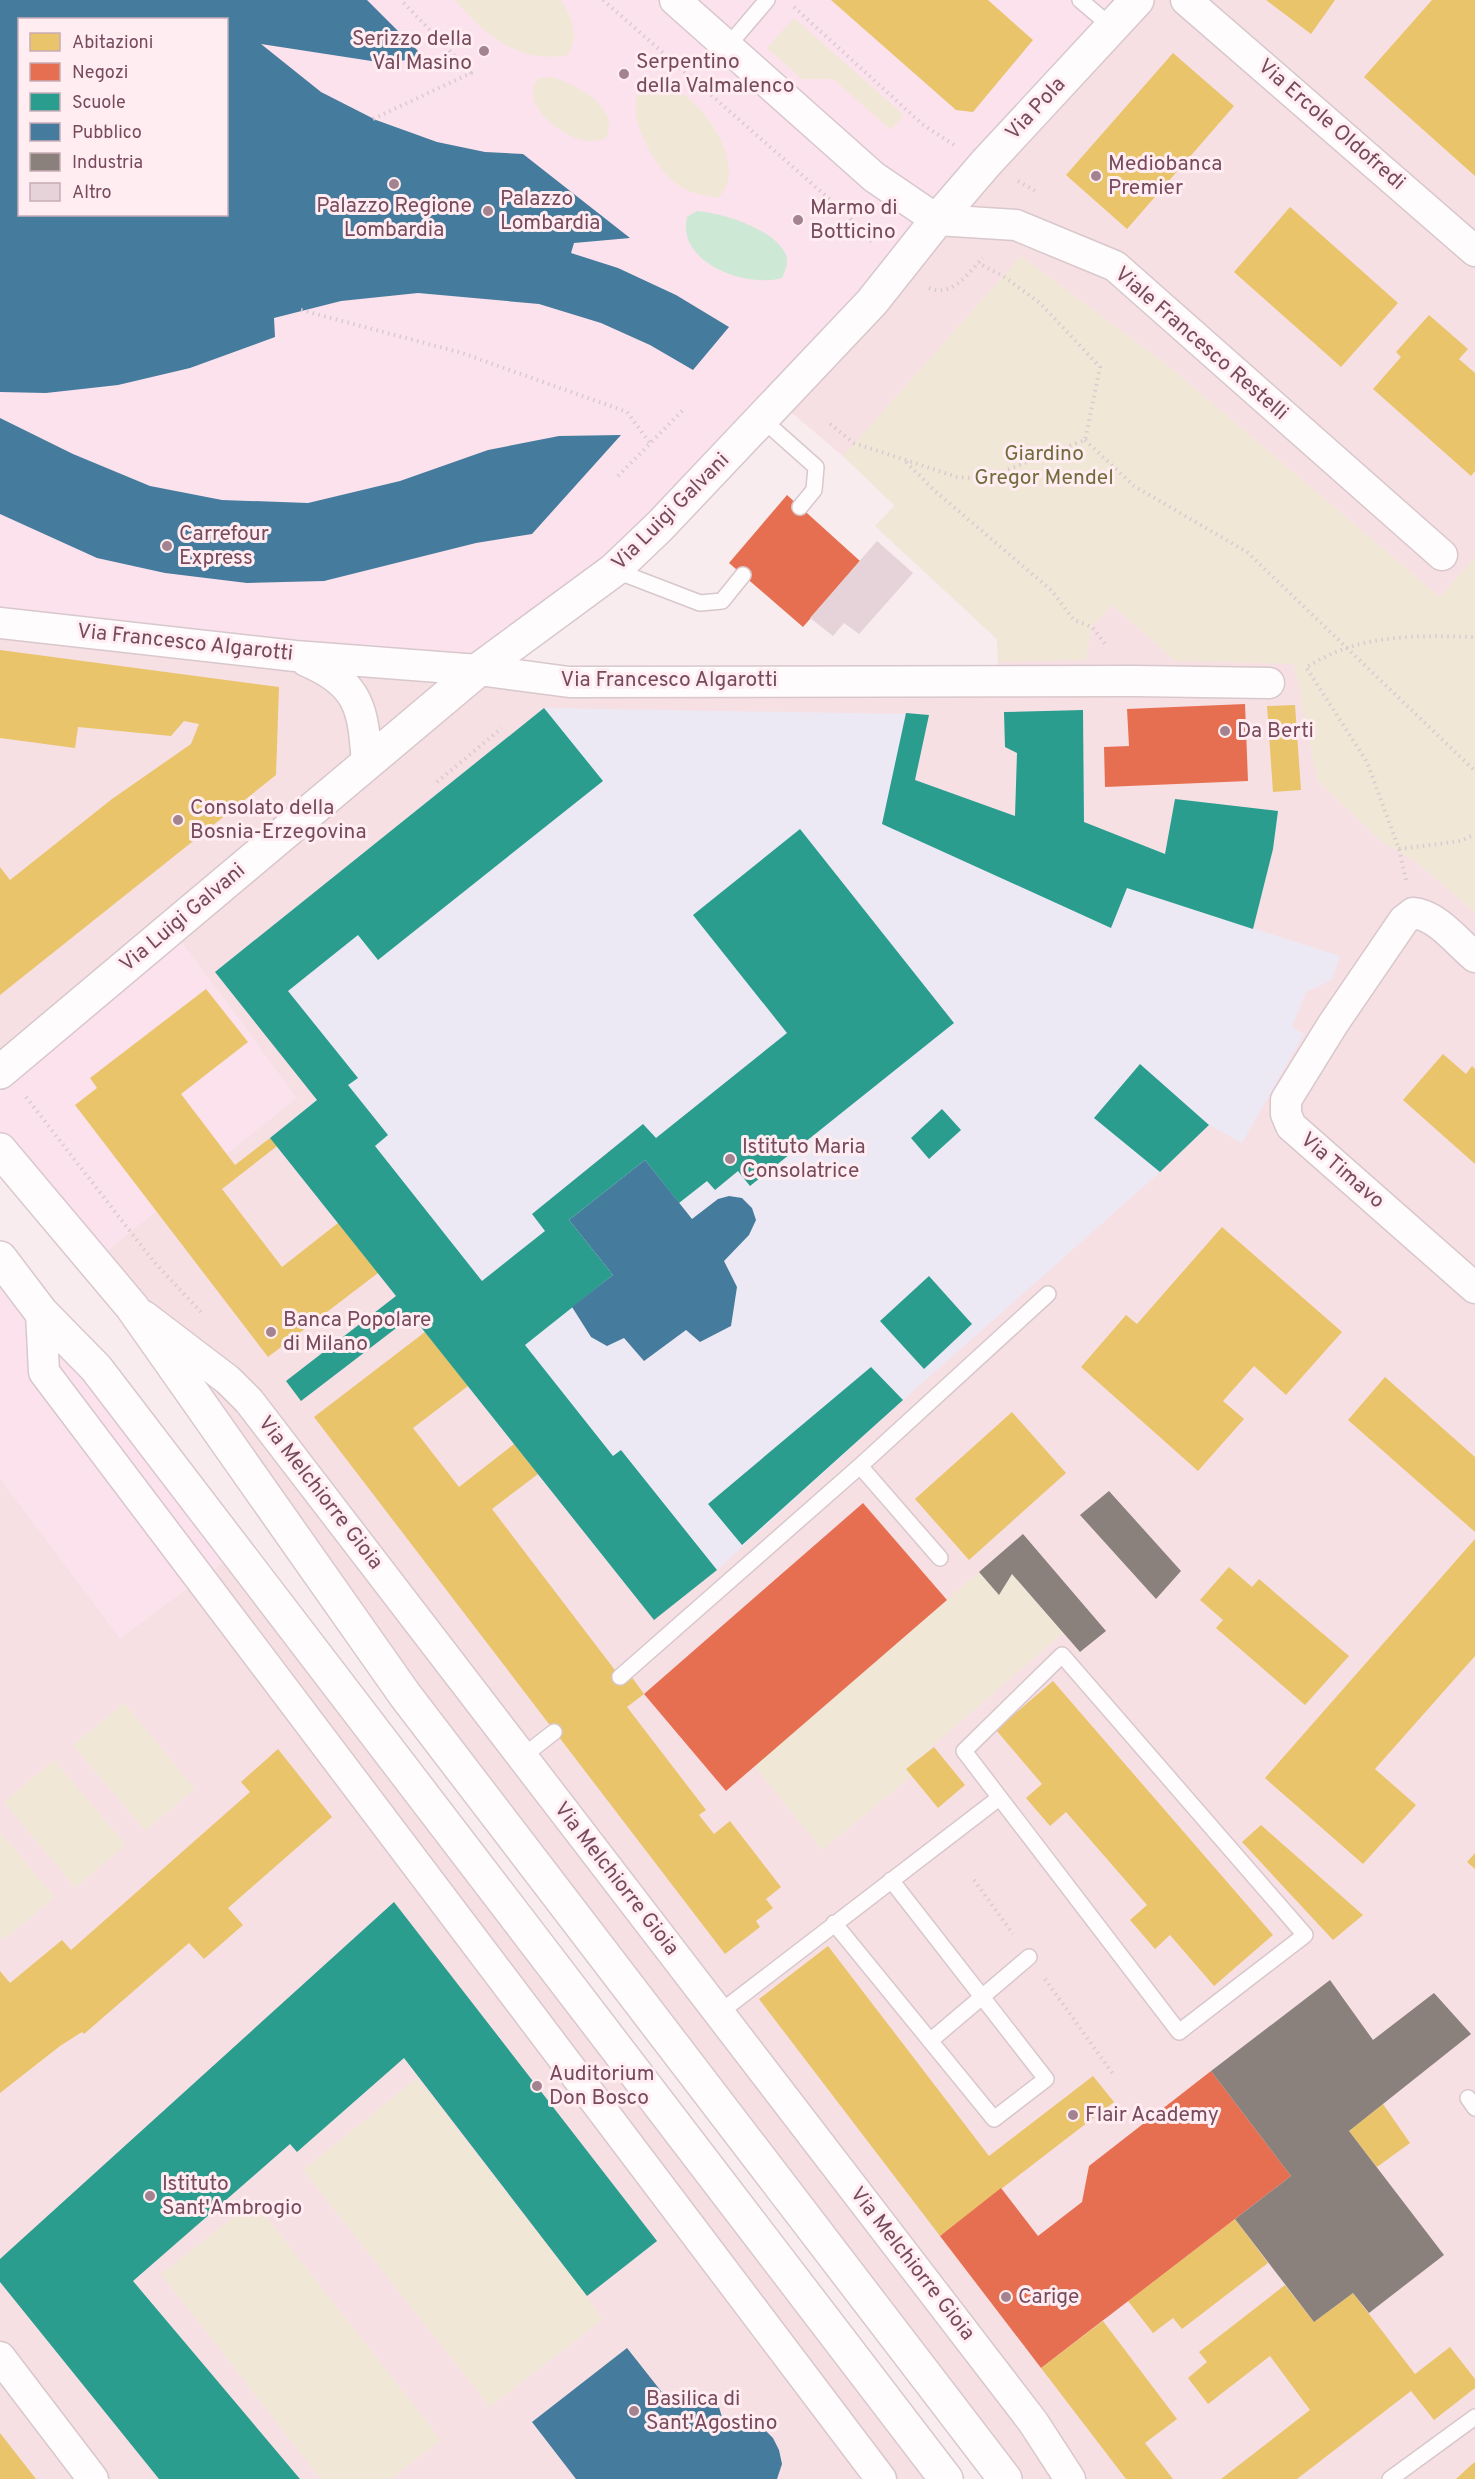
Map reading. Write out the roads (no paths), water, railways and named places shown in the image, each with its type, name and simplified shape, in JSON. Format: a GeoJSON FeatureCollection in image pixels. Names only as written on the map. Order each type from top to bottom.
{"type":"FeatureCollection","features":[{"type":"Feature","properties":{"kind":"main road","name":"Via Pola"},"geometry":{"type":"LineString","coordinates":[[937,220],[1137,0]]}},
{"type":"Feature","properties":{"kind":"main road","name":"Via Luigi Galvani"},"geometry":{"type":"LineString","coordinates":[[0,1072],[478,670],[614,570],[762,419],[872,302],[937,220]]}},
{"type":"Feature","properties":{"kind":"main road","name":"Via Melchiorre Gioia"},"geometry":{"type":"LineString","coordinates":[[0,1150],[132,1307],[405,1695],[1005,2479]]}},
{"type":"Feature","properties":{"kind":"main road"},"geometry":{"type":"LineString","coordinates":[[0,1258],[41,1312],[96,1368],[946,2479]]}},
{"type":"Feature","properties":{"kind":"street"},"geometry":{"type":"LineString","coordinates":[[675,0],[873,177],[937,220]]}},
{"type":"Feature","properties":{"kind":"street","name":"Via Ercole Oldofredi"},"geometry":{"type":"LineString","coordinates":[[1186,0],[1475,251]]}},
{"type":"Feature","properties":{"kind":"street","name":"Viale Francesco Restelli"},"geometry":{"type":"LineString","coordinates":[[937,220],[1016,225],[1115,266],[1442,555]]}},
{"type":"Feature","properties":{"kind":"street","name":"Via Francesco Algarotti"},"geometry":{"type":"LineString","coordinates":[[0,622],[295,656],[478,670],[568,682],[1135,681],[1269,683]]}},
{"type":"Feature","properties":{"kind":"street"},"geometry":{"type":"LineString","coordinates":[[295,656],[332,674],[348,688],[359,706],[364,721],[367,764]]}},
{"type":"Feature","properties":{"kind":"street","name":"Via Timavo"},"geometry":{"type":"LineString","coordinates":[[1475,957],[1424,914],[1413,913],[1404,920],[1290,1090],[1286,1100],[1286,1114],[1291,1126],[1475,1288]]}},
{"type":"Feature","properties":{"kind":"street","name":"Via Melchiorre Gioia"},"geometry":{"type":"LineString","coordinates":[[132,1307],[228,1380],[249,1401],[1033,2422],[1070,2479]]}},
{"type":"Feature","properties":{"kind":"street"},"geometry":{"type":"LineString","coordinates":[[41,1312],[44,1372],[881,2479]]}},
{"type":"Feature","properties":{"kind":"street"},"geometry":{"type":"LineString","coordinates":[[0,2358],[93,2479]]}},
{"type":"Feature","properties":{"kind":"lane"},"geometry":{"type":"LineString","coordinates":[[727,47],[767,0]]}},
{"type":"Feature","properties":{"kind":"lane"},"geometry":{"type":"LineString","coordinates":[[1080,0],[1112,27]]}},
{"type":"Feature","properties":{"kind":"lane"},"geometry":{"type":"LineString","coordinates":[[762,419],[816,467],[814,490],[800,507]]}},
{"type":"Feature","properties":{"kind":"lane"},"geometry":{"type":"LineString","coordinates":[[614,570],[700,603],[722,601],[743,575]]}},
{"type":"Feature","properties":{"kind":"lane"},"geometry":{"type":"LineString","coordinates":[[620,1677],[860,1466],[1048,1294]]}},
{"type":"Feature","properties":{"kind":"lane"},"geometry":{"type":"LineString","coordinates":[[860,1466],[939,1558]]}},
{"type":"Feature","properties":{"kind":"lane"},"geometry":{"type":"LineString","coordinates":[[1062,1655],[1305,1935],[1179,2032],[999,1798],[964,1751],[1062,1655]]}},
{"type":"Feature","properties":{"kind":"lane"},"geometry":{"type":"LineString","coordinates":[[522,1756],[554,1732]]}},
{"type":"Feature","properties":{"kind":"lane"},"geometry":{"type":"LineString","coordinates":[[719,2013],[999,1798]]}},
{"type":"Feature","properties":{"kind":"lane"},"geometry":{"type":"LineString","coordinates":[[834,1923],[994,2120],[1046,2079],[891,1880]]}},
{"type":"Feature","properties":{"kind":"lane"},"geometry":{"type":"LineString","coordinates":[[930,2041],[1029,1957]]}},
{"type":"Feature","properties":{"kind":"lane"},"geometry":{"type":"LineString","coordinates":[[1390,2479],[1475,2417]]}},
{"type":"Feature","properties":{"kind":"place","name":"Serizzo della Val Masino"},"geometry":{"type":"Point","coordinates":[484,51]}},
{"type":"Feature","properties":{"kind":"place","name":"Serpentino della Valmalenco"},"geometry":{"type":"Point","coordinates":[624,74]}},
{"type":"Feature","properties":{"kind":"place","name":"Mediobanca Premier"},"geometry":{"type":"Point","coordinates":[1096,176]}},
{"type":"Feature","properties":{"kind":"place","name":"Palazzo Regione Lombardia"},"geometry":{"type":"Point","coordinates":[394,184]}},
{"type":"Feature","properties":{"kind":"place","name":"Palazzo Lombardia"},"geometry":{"type":"Point","coordinates":[488,211]}},
{"type":"Feature","properties":{"kind":"place","name":"Marmo di Botticino"},"geometry":{"type":"Point","coordinates":[798,220]}},
{"type":"Feature","properties":{"kind":"place","name":"Carrefour Express"},"geometry":{"type":"Point","coordinates":[167,546]}},
{"type":"Feature","properties":{"kind":"place","name":"Da Berti"},"geometry":{"type":"Point","coordinates":[1225,731]}},
{"type":"Feature","properties":{"kind":"place","name":"Consolato della Bosnia-Erzegovina"},"geometry":{"type":"Point","coordinates":[178,820]}},
{"type":"Feature","properties":{"kind":"place","name":"Istituto Maria Consolatrice"},"geometry":{"type":"Point","coordinates":[730,1159]}},
{"type":"Feature","properties":{"kind":"place","name":"Banca Popolare di Milano"},"geometry":{"type":"Point","coordinates":[271,1332]}},
{"type":"Feature","properties":{"kind":"place","name":"Auditorium Don Bosco"},"geometry":{"type":"Point","coordinates":[537,2086]}},
{"type":"Feature","properties":{"kind":"place","name":"Flair Academy"},"geometry":{"type":"Point","coordinates":[1073,2115]}},
{"type":"Feature","properties":{"kind":"place","name":"Istituto Sant'Ambrogio"},"geometry":{"type":"Point","coordinates":[150,2196]}},
{"type":"Feature","properties":{"kind":"place","name":"Carige"},"geometry":{"type":"Point","coordinates":[1006,2297]}},
{"type":"Feature","properties":{"kind":"place","name":"Basilica di Sant'Agostino"},"geometry":{"type":"Point","coordinates":[634,2411]}},
{"type":"Feature","properties":{"kind":"park label","name":"Giardino Gregor Mendel"},"geometry":{"type":"Point","coordinates":[1044,466]}}]}
